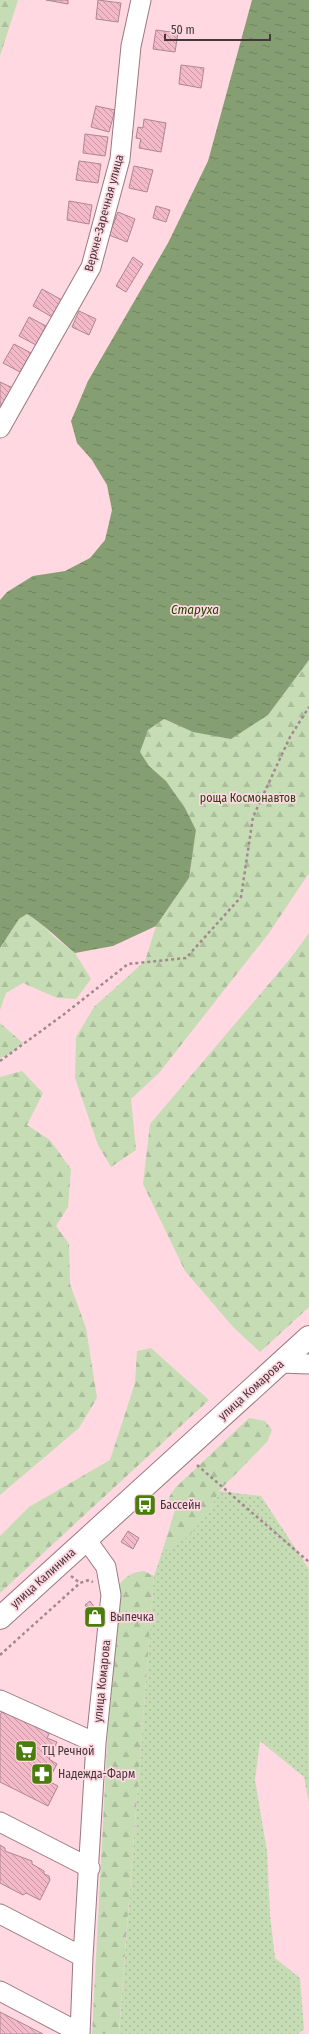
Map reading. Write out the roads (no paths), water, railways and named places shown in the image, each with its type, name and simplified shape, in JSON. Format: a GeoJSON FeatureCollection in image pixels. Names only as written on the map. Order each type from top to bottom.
{"type":"FeatureCollection","features":[{"type":"Feature","properties":{"kind":"main road","name":"улица Комарова"},"geometry":{"type":"LineString","coordinates":[[86,1539],[309,1337]]}},
{"type":"Feature","properties":{"kind":"main road","name":"улица Калинина"},"geometry":{"type":"LineString","coordinates":[[0,1618],[86,1539]]}},
{"type":"Feature","properties":{"kind":"street","name":"Верхне-Заречная улица"},"geometry":{"type":"LineString","coordinates":[[0,428],[91,266],[120,159],[131,46],[141,0]]}},
{"type":"Feature","properties":{"kind":"street"},"geometry":{"type":"LineString","coordinates":[[281,1363],[309,1364]]}},
{"type":"Feature","properties":{"kind":"street","name":"улица Комарова"},"geometry":{"type":"LineString","coordinates":[[80,2033],[82,1957],[90,1868],[96,1743],[111,1595],[106,1567],[86,1539]]}},
{"type":"Feature","properties":{"kind":"street"},"geometry":{"type":"LineString","coordinates":[[0,1700],[96,1743]]}},
{"type":"Feature","properties":{"kind":"street"},"geometry":{"type":"LineString","coordinates":[[0,1822],[90,1868]]}},
{"type":"Feature","properties":{"kind":"street"},"geometry":{"type":"LineString","coordinates":[[0,1914],[82,1957]]}},
{"type":"Feature","properties":{"kind":"street"},"geometry":{"type":"LineString","coordinates":[[0,1991],[80,2033]]}},
{"type":"Feature","properties":{"kind":"water","name":"Старуха"},"geometry":{"type":"Polygon","coordinates":[[[252,0],[309,0],[309,660],[268,715],[231,739],[193,732],[164,719],[148,730],[140,752],[149,766],[166,781],[185,808],[196,830],[189,878],[156,926],[113,946],[75,953],[34,918],[27,914],[19,919],[0,948],[0,600],[7,592],[33,576],[65,571],[90,558],[105,540],[112,510],[107,485],[92,460],[77,443],[71,421],[88,381],[168,243],[208,161],[252,0]]]}},
{"type":"Feature","properties":{"kind":"place","name":"Бассейн"},"geometry":{"type":"Point","coordinates":[145,1505]}},
{"type":"Feature","properties":{"kind":"place","name":"Выпечка"},"geometry":{"type":"Point","coordinates":[95,1617]}},
{"type":"Feature","properties":{"kind":"place","name":"ТЦ Речной"},"geometry":{"type":"Point","coordinates":[26,1751]}},
{"type":"Feature","properties":{"kind":"place","name":"Надежда-Фарм"},"geometry":{"type":"Point","coordinates":[42,1774]}},
{"type":"Feature","properties":{"kind":"park label","name":"роща Космонавтов"},"geometry":{"type":"Point","coordinates":[248,798]}}]}
